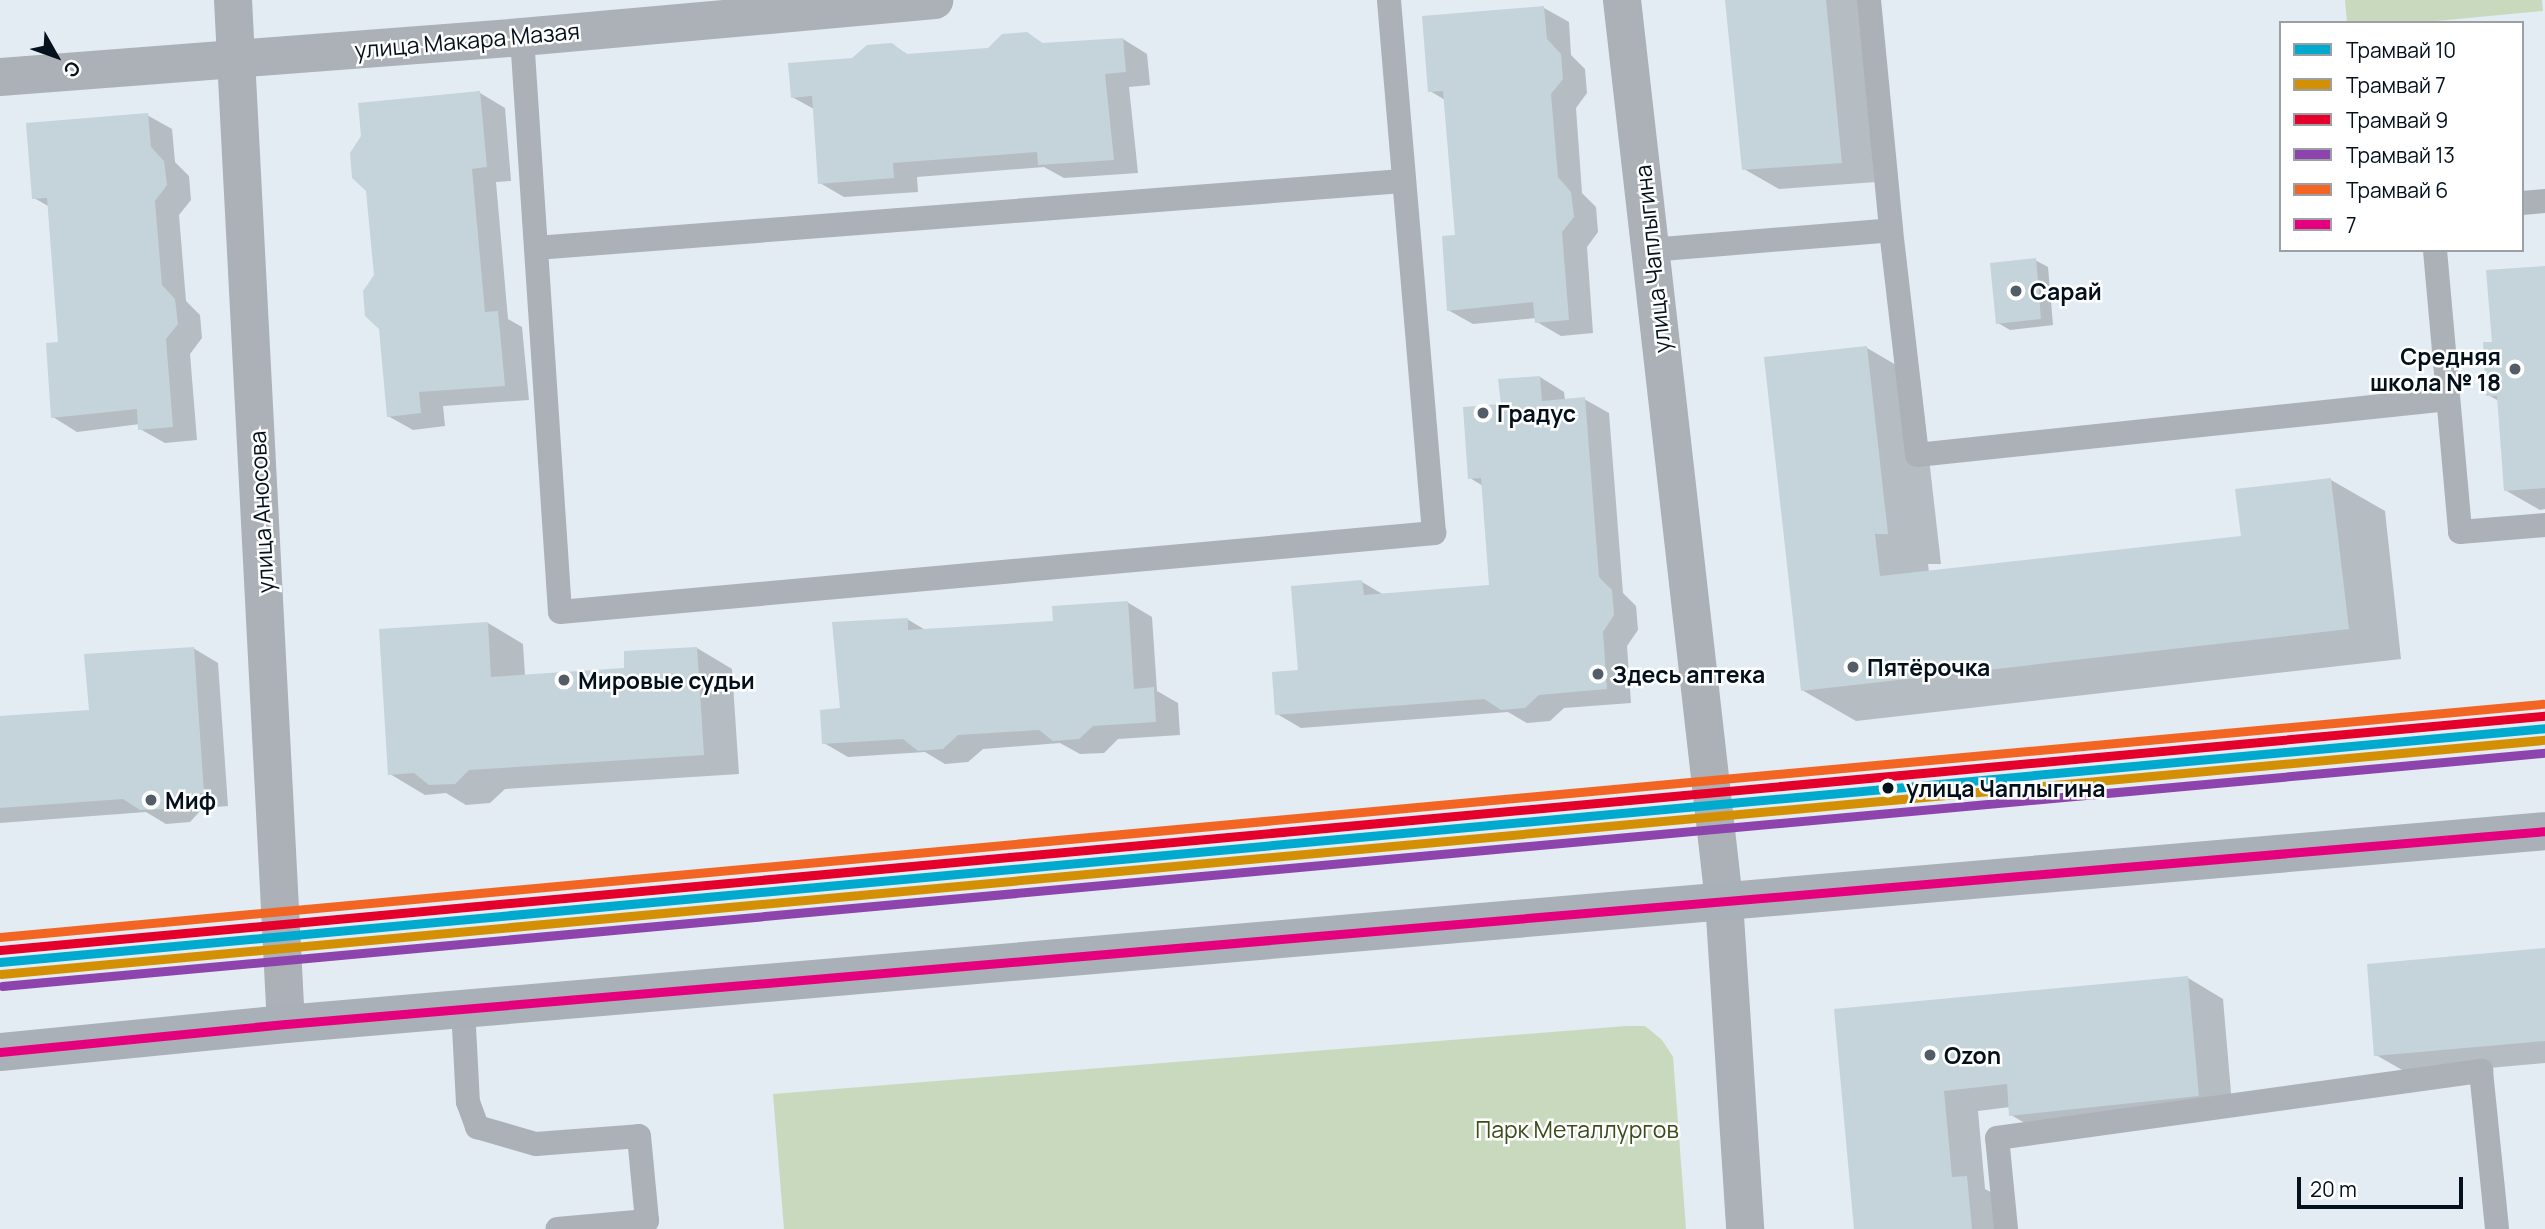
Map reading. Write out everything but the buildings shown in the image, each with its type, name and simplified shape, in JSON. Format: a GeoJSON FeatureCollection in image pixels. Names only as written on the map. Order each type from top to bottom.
{"type":"FeatureCollection","features":[{"type":"Feature","properties":{"kind":"main road"},"geometry":{"type":"LineString","coordinates":[[0,1052],[286,1024],[2545,831]]}},
{"type":"Feature","properties":{"kind":"street","name":"улица Аносова"},"geometry":{"type":"LineString","coordinates":[[233,0],[239,58],[286,1024]]}},
{"type":"Feature","properties":{"kind":"street","name":"улица Макара Мазая"},"geometry":{"type":"LineString","coordinates":[[0,77],[522,37],[934,0]]}},
{"type":"Feature","properties":{"kind":"street","name":"улица Чаплыгина"},"geometry":{"type":"LineString","coordinates":[[1622,0],[1724,901],[1745,1229]]}},
{"type":"Feature","properties":{"kind":"lane"},"geometry":{"type":"LineString","coordinates":[[522,37],[560,612],[1434,533],[1402,181],[1389,0]]}},
{"type":"Feature","properties":{"kind":"lane"},"geometry":{"type":"LineString","coordinates":[[1869,0],[1891,230],[1917,454],[2448,399]]}},
{"type":"Feature","properties":{"kind":"lane"},"geometry":{"type":"LineString","coordinates":[[536,248],[1402,181]]}},
{"type":"Feature","properties":{"kind":"lane"},"geometry":{"type":"LineString","coordinates":[[2524,202],[2545,201]]}},
{"type":"Feature","properties":{"kind":"lane"},"geometry":{"type":"LineString","coordinates":[[1650,250],[1891,230]]}},
{"type":"Feature","properties":{"kind":"lane"},"geometry":{"type":"LineString","coordinates":[[2435,252],[2460,532],[2545,525]]}},
{"type":"Feature","properties":{"kind":"lane"},"geometry":{"type":"LineString","coordinates":[[464,1009],[468,1102],[477,1127],[536,1144],[639,1136],[647,1221],[557,1229]]}},
{"type":"Feature","properties":{"kind":"lane"},"geometry":{"type":"LineString","coordinates":[[2006,1229],[1997,1138],[2481,1071],[2497,1229]]}},
{"type":"Feature","properties":{"kind":"green space"},"geometry":{"type":"Polygon","coordinates":[[[2345,0],[2542,0],[2543,11],[2436,21],[2347,21],[2345,0]]]}},
{"type":"Feature","properties":{"kind":"green space","name":"Парк Металлургов"},"geometry":{"type":"Polygon","coordinates":[[[1645,1026],[1662,1040],[1673,1057],[1686,1229],[784,1229],[773,1094],[1645,1026]]]}},
{"type":"Feature","properties":{"kind":"tram line","name":"6"},"geometry":{"type":"LineString","coordinates":[[0,937],[2543,704]]}},
{"type":"Feature","properties":{"kind":"tram line","name":"9"},"geometry":{"type":"LineString","coordinates":[[0,950],[2544,716]]}},
{"type":"Feature","properties":{"kind":"tram line","name":"10"},"geometry":{"type":"LineString","coordinates":[[0,962],[2545,728]]}},
{"type":"Feature","properties":{"kind":"tram line","name":"7"},"geometry":{"type":"LineString","coordinates":[[1,974],[2545,740]]}},
{"type":"Feature","properties":{"kind":"tram line","name":"13"},"geometry":{"type":"LineString","coordinates":[[2,986],[2545,753]]}},
{"type":"Feature","properties":{"kind":"transit line","name":"7"},"geometry":{"type":"LineString","coordinates":[[0,1052],[286,1024],[2545,831]]}},
{"type":"Feature","properties":{"kind":"place","name":"Сарай"},"geometry":{"type":"Point","coordinates":[2016,291]}},
{"type":"Feature","properties":{"kind":"place","name":"Средняя школа № 18"},"geometry":{"type":"Point","coordinates":[2515,369]}},
{"type":"Feature","properties":{"kind":"place","name":"Градус"},"geometry":{"type":"Point","coordinates":[1483,413]}},
{"type":"Feature","properties":{"kind":"place","name":"Пятёрочка"},"geometry":{"type":"Point","coordinates":[1853,667]}},
{"type":"Feature","properties":{"kind":"place","name":"Здесь аптека"},"geometry":{"type":"Point","coordinates":[1598,674]}},
{"type":"Feature","properties":{"kind":"place","name":"Мировые судьи"},"geometry":{"type":"Point","coordinates":[564,680]}},
{"type":"Feature","properties":{"kind":"place","name":"улица Чаплыгина"},"geometry":{"type":"Point","coordinates":[1888,788]}},
{"type":"Feature","properties":{"kind":"place","name":"Миф"},"geometry":{"type":"Point","coordinates":[151,800]}},
{"type":"Feature","properties":{"kind":"place","name":"Ozon"},"geometry":{"type":"Point","coordinates":[1930,1055]}}]}
